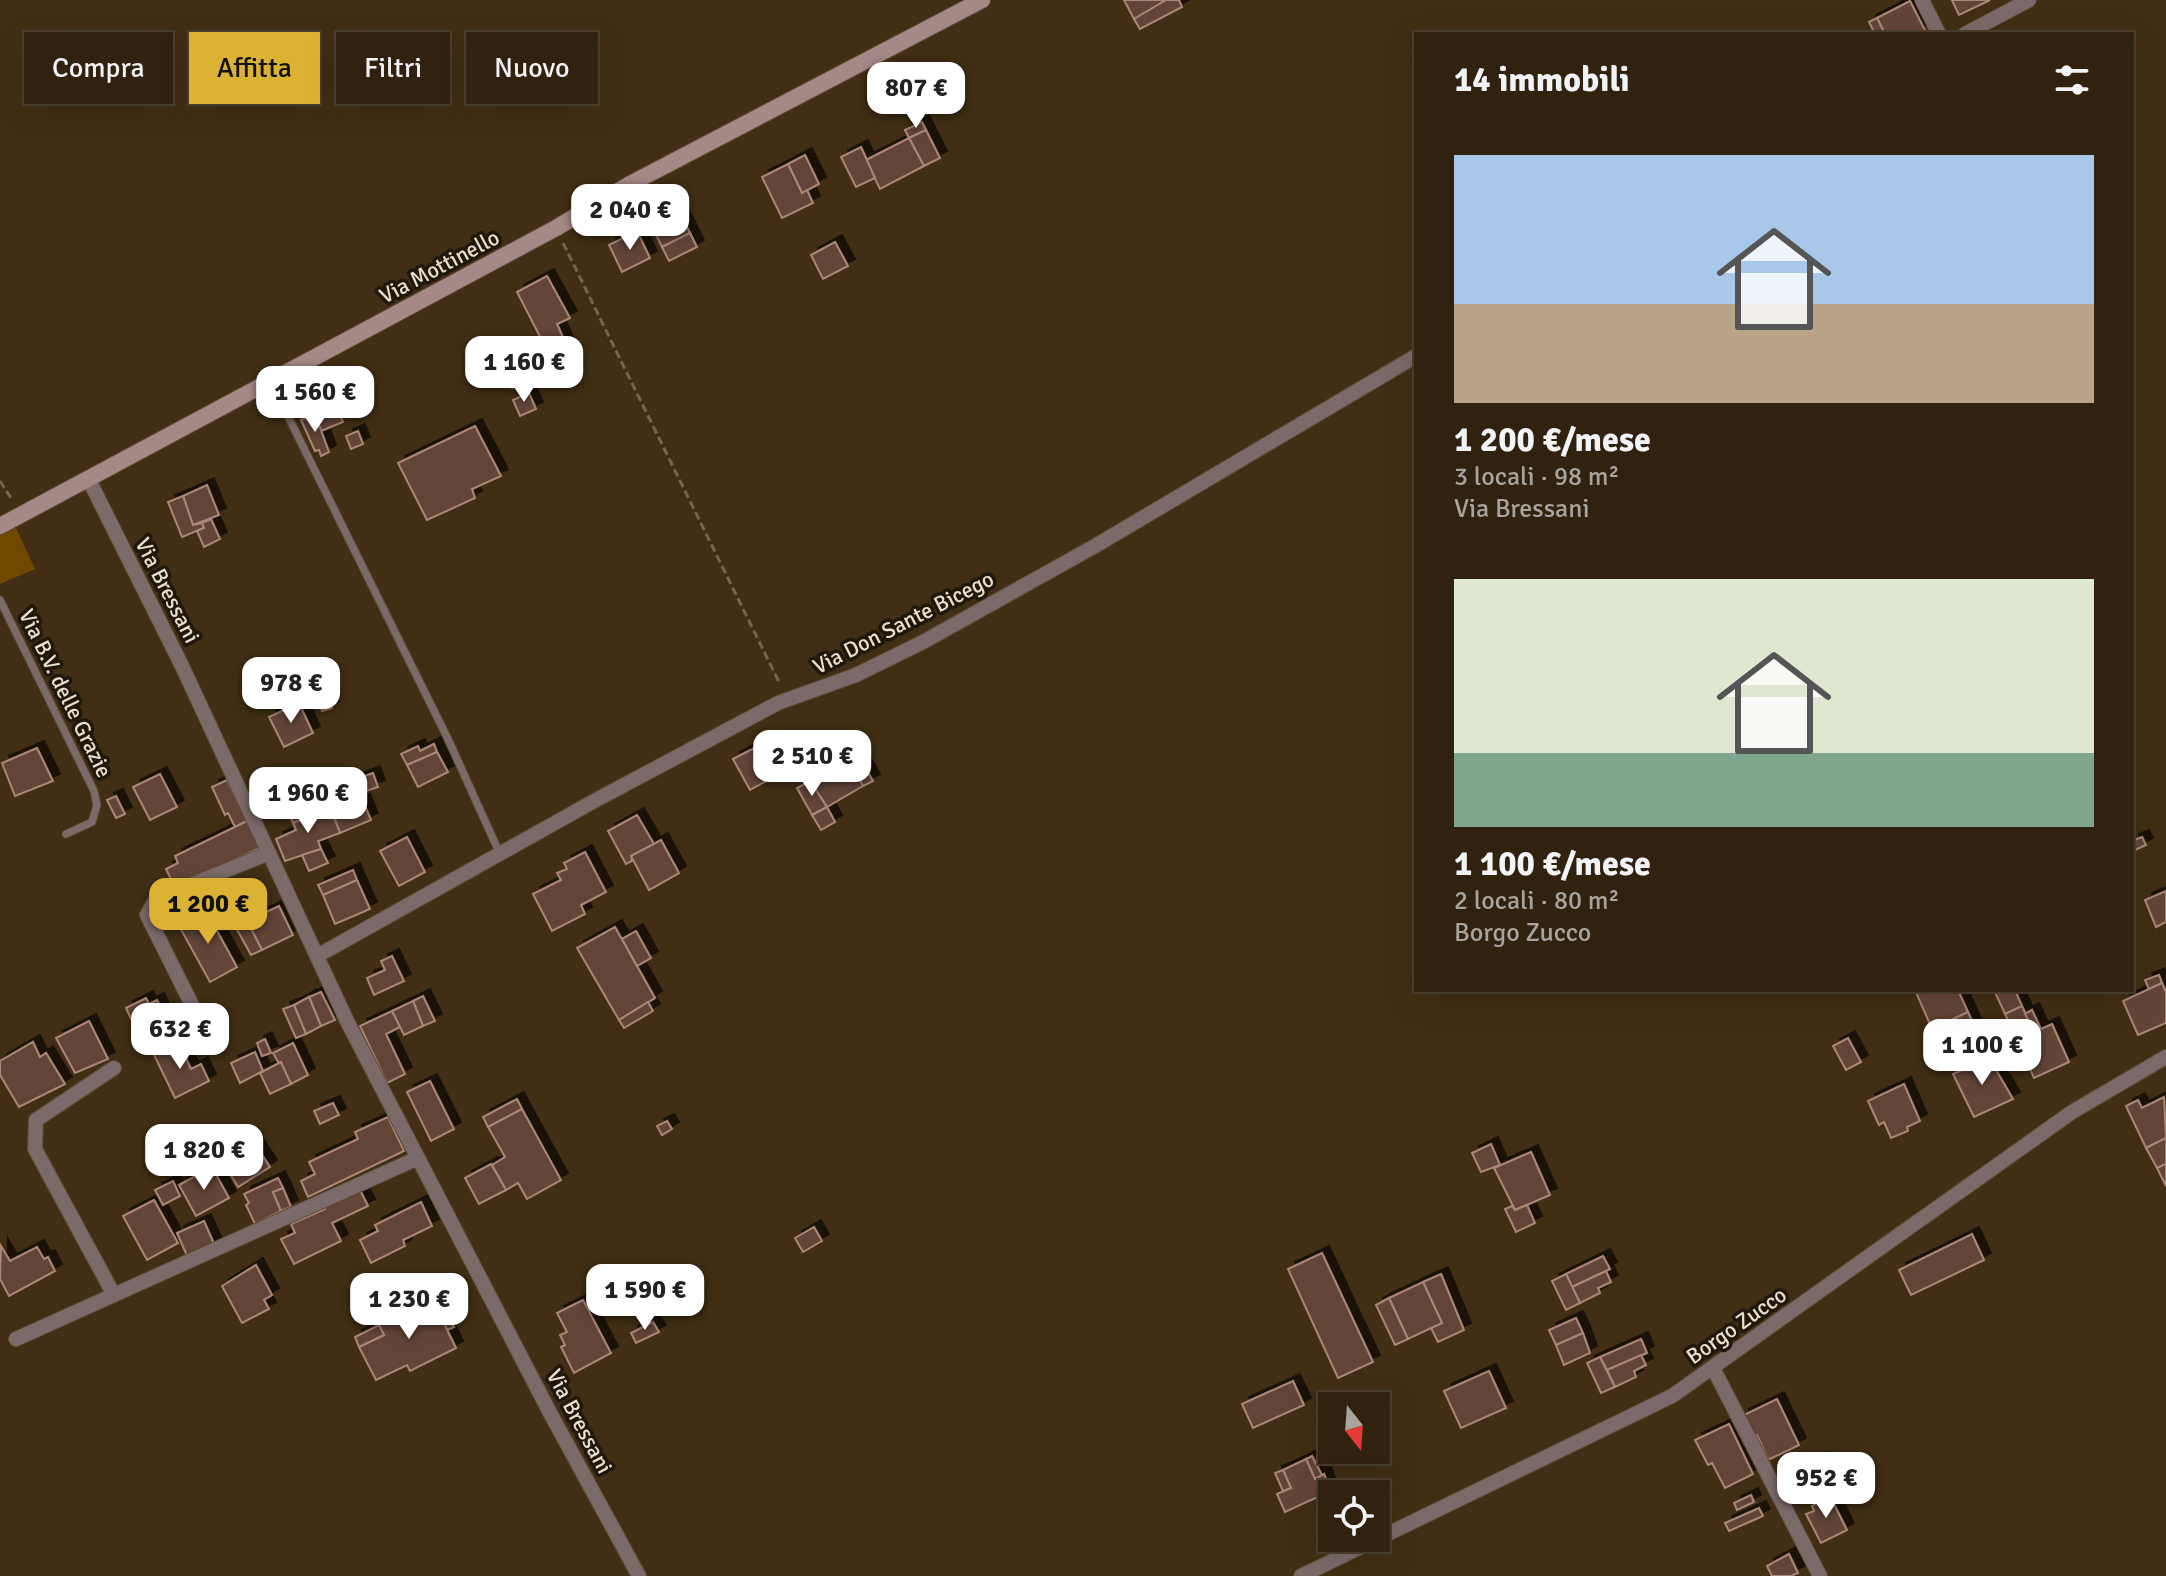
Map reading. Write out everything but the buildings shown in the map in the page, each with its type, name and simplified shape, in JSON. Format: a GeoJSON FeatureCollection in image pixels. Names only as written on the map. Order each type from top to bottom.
{"type":"FeatureCollection","features":[{"type":"Feature","properties":{"kind":"street","name":"Via Mottinello"},"geometry":{"type":"LineString","coordinates":[[0,526],[556,228],[632,183],[982,0]]}},
{"type":"Feature","properties":{"kind":"street"},"geometry":{"type":"LineString","coordinates":[[1922,0],[1938,32]]}},
{"type":"Feature","properties":{"kind":"street"},"geometry":{"type":"LineString","coordinates":[[1969,32],[2029,0]]}},
{"type":"Feature","properties":{"kind":"street","name":"Via Don Sante Bicego"},"geometry":{"type":"LineString","coordinates":[[317,956],[778,703],[856,675],[923,642],[1095,546],[1414,357]]}},
{"type":"Feature","properties":{"kind":"street","name":"Via Bressani"},"geometry":{"type":"LineString","coordinates":[[88,478],[182,666],[317,956],[418,1158],[549,1411],[639,1576]]}},
{"type":"Feature","properties":{"kind":"street"},"geometry":{"type":"LineString","coordinates":[[207,1035],[147,915],[156,899],[269,853]]}},
{"type":"Feature","properties":{"kind":"street","name":"Borgo Zucco"},"geometry":{"type":"LineString","coordinates":[[1301,1576],[1672,1396],[2072,1112],[2166,1057]]}},
{"type":"Feature","properties":{"kind":"street"},"geometry":{"type":"LineString","coordinates":[[114,1068],[36,1120],[35,1149],[114,1295]]}},
{"type":"Feature","properties":{"kind":"street"},"geometry":{"type":"LineString","coordinates":[[16,1339],[418,1158]]}},
{"type":"Feature","properties":{"kind":"street"},"geometry":{"type":"LineString","coordinates":[[1713,1368],[1820,1576]]}},
{"type":"Feature","properties":{"kind":"lane"},"geometry":{"type":"LineString","coordinates":[[271,382],[448,739],[500,854]]}},
{"type":"Feature","properties":{"kind":"lane","name":"Via B.V. delle Grazie"},"geometry":{"type":"LineString","coordinates":[[0,600],[94,791],[97,805],[92,822],[66,834]]}},
{"type":"Feature","properties":{"kind":"path"},"geometry":{"type":"LineString","coordinates":[[556,228],[788,700]]}},
{"type":"Feature","properties":{"kind":"path"},"geometry":{"type":"LineString","coordinates":[[0,481],[22,514]]}},
{"type":"Feature","properties":{"kind":"shaded area"},"geometry":{"type":"Polygon","coordinates":[[[15,526],[35,569],[0,584],[0,533],[15,526]]]}}]}
